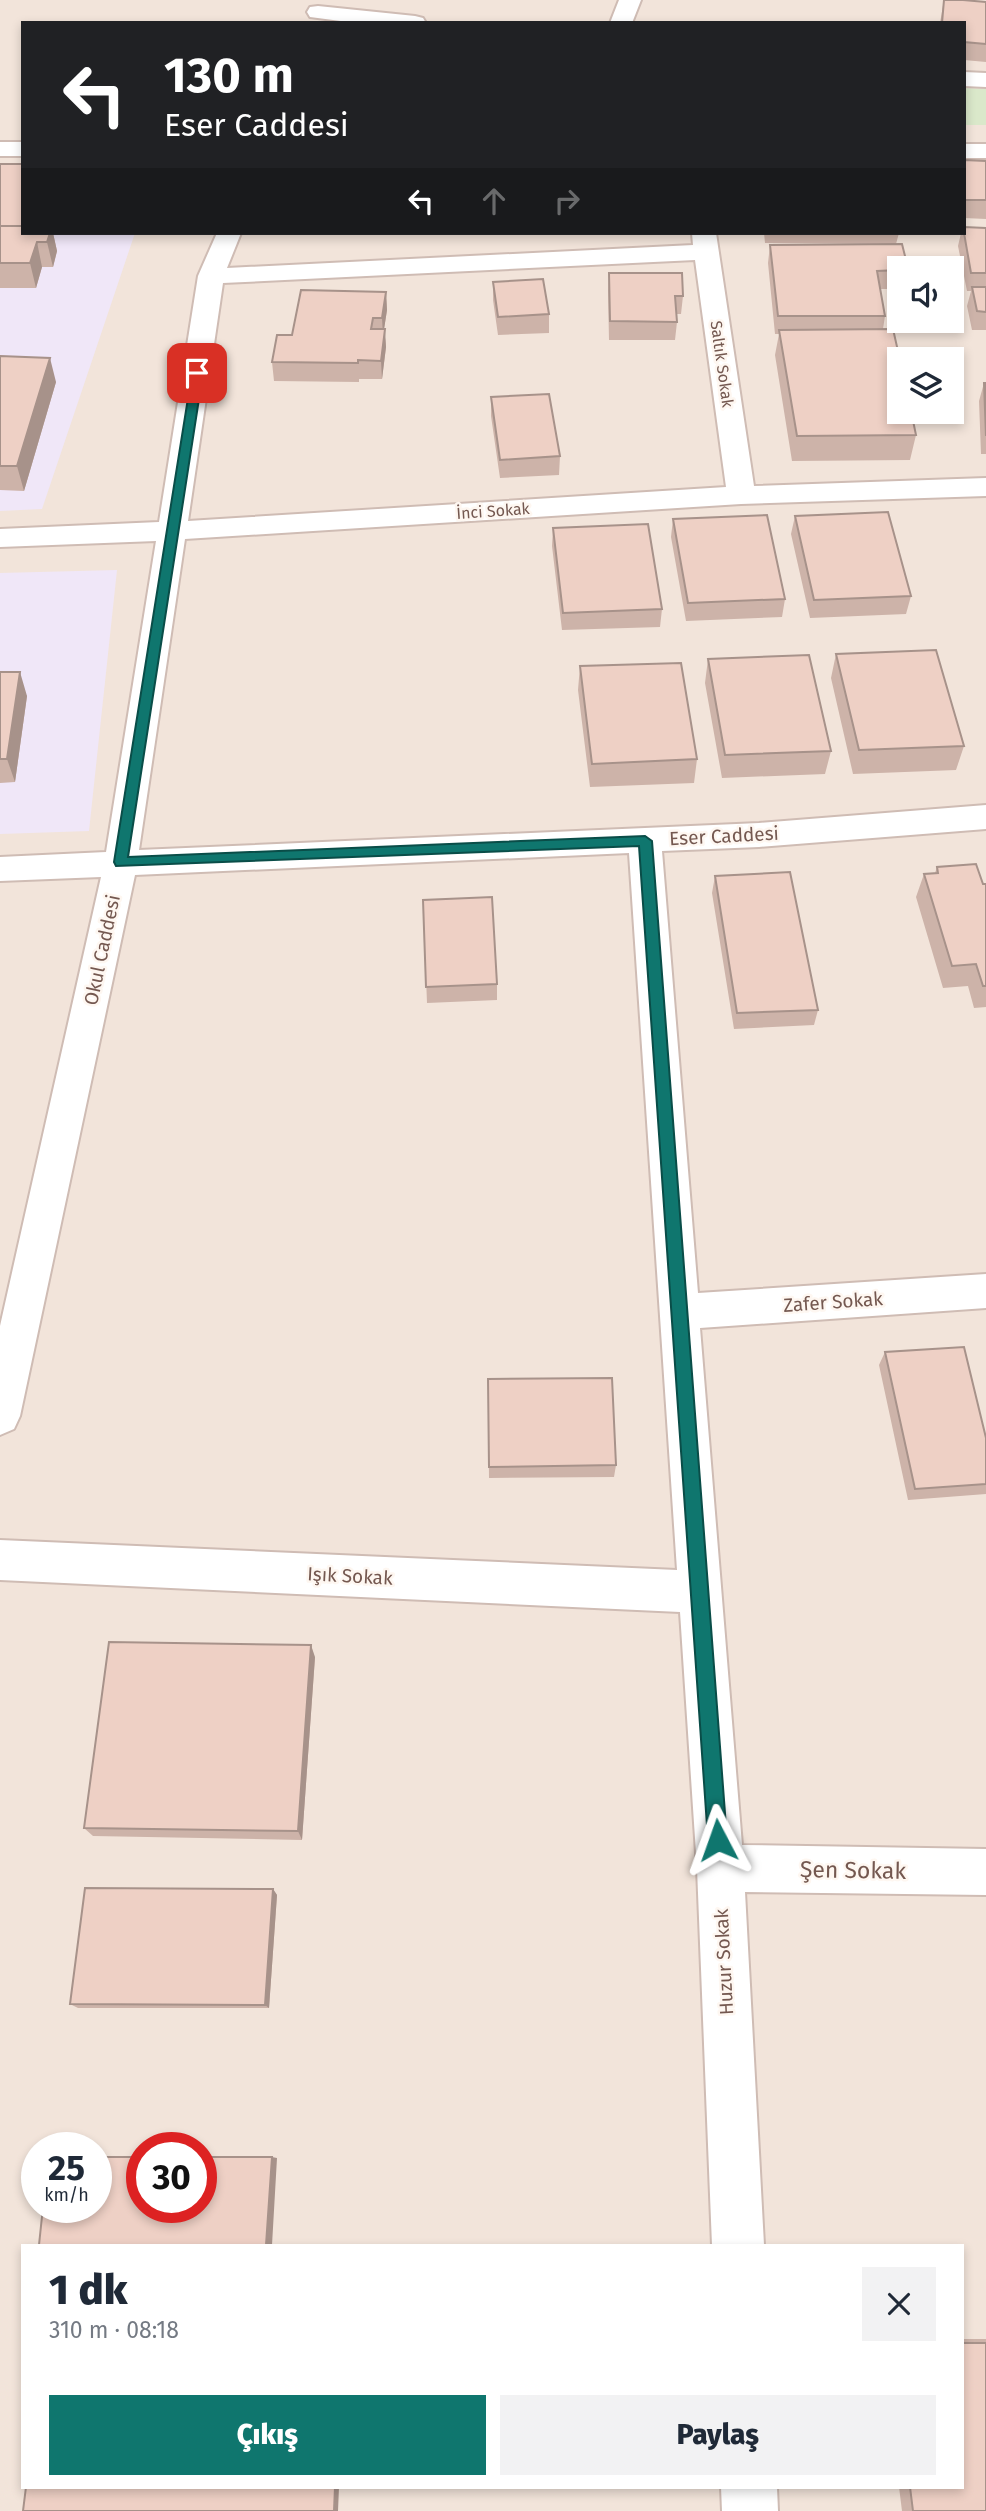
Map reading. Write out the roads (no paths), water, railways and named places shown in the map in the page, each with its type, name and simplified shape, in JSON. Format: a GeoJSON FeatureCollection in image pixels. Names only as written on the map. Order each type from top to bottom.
{"type":"FeatureCollection","features":[{"type":"Feature","properties":{"kind":"street"},"geometry":{"type":"LineString","coordinates":[[622,21],[630,0]]}},
{"type":"Feature","properties":{"kind":"street"},"geometry":{"type":"LineString","coordinates":[[318,12],[397,21]]}},
{"type":"Feature","properties":{"kind":"street"},"geometry":{"type":"LineString","coordinates":[[966,79],[986,80]]}},
{"type":"Feature","properties":{"kind":"street"},"geometry":{"type":"LineString","coordinates":[[0,149],[21,149]]}},
{"type":"Feature","properties":{"kind":"street"},"geometry":{"type":"LineString","coordinates":[[966,151],[986,152]]}},
{"type":"Feature","properties":{"kind":"street","name":"Okul Caddesi"},"geometry":{"type":"LineString","coordinates":[[0,1416],[121,862],[211,276],[228,235]]}},
{"type":"Feature","properties":{"kind":"street"},"geometry":{"type":"LineString","coordinates":[[211,276],[706,243]]}},
{"type":"Feature","properties":{"kind":"street","name":"Saltık Sokak"},"geometry":{"type":"LineString","coordinates":[[706,243],[741,495]]}},
{"type":"Feature","properties":{"kind":"street","name":"İnci Sokak"},"geometry":{"type":"LineString","coordinates":[[0,538],[172,531],[741,495],[986,487]]}},
{"type":"Feature","properties":{"kind":"street","name":"Eser Caddesi"},"geometry":{"type":"LineString","coordinates":[[0,869],[759,835],[986,817]]}},
{"type":"Feature","properties":{"kind":"street","name":"Huzur Sokak"},"geometry":{"type":"LineString","coordinates":[[645,841],[720,1868],[737,2244]]}},
{"type":"Feature","properties":{"kind":"street","name":"Zafer Sokak"},"geometry":{"type":"LineString","coordinates":[[680,1312],[986,1291]]}},
{"type":"Feature","properties":{"kind":"street","name":"Işık Sokak"},"geometry":{"type":"LineString","coordinates":[[0,1560],[701,1592]]}},
{"type":"Feature","properties":{"kind":"street","name":"Şen Sokak"},"geometry":{"type":"LineString","coordinates":[[720,1868],[986,1872]]}},
{"type":"Feature","properties":{"kind":"street"},"geometry":{"type":"LineString","coordinates":[[749,2489],[750,2511]]}}]}
